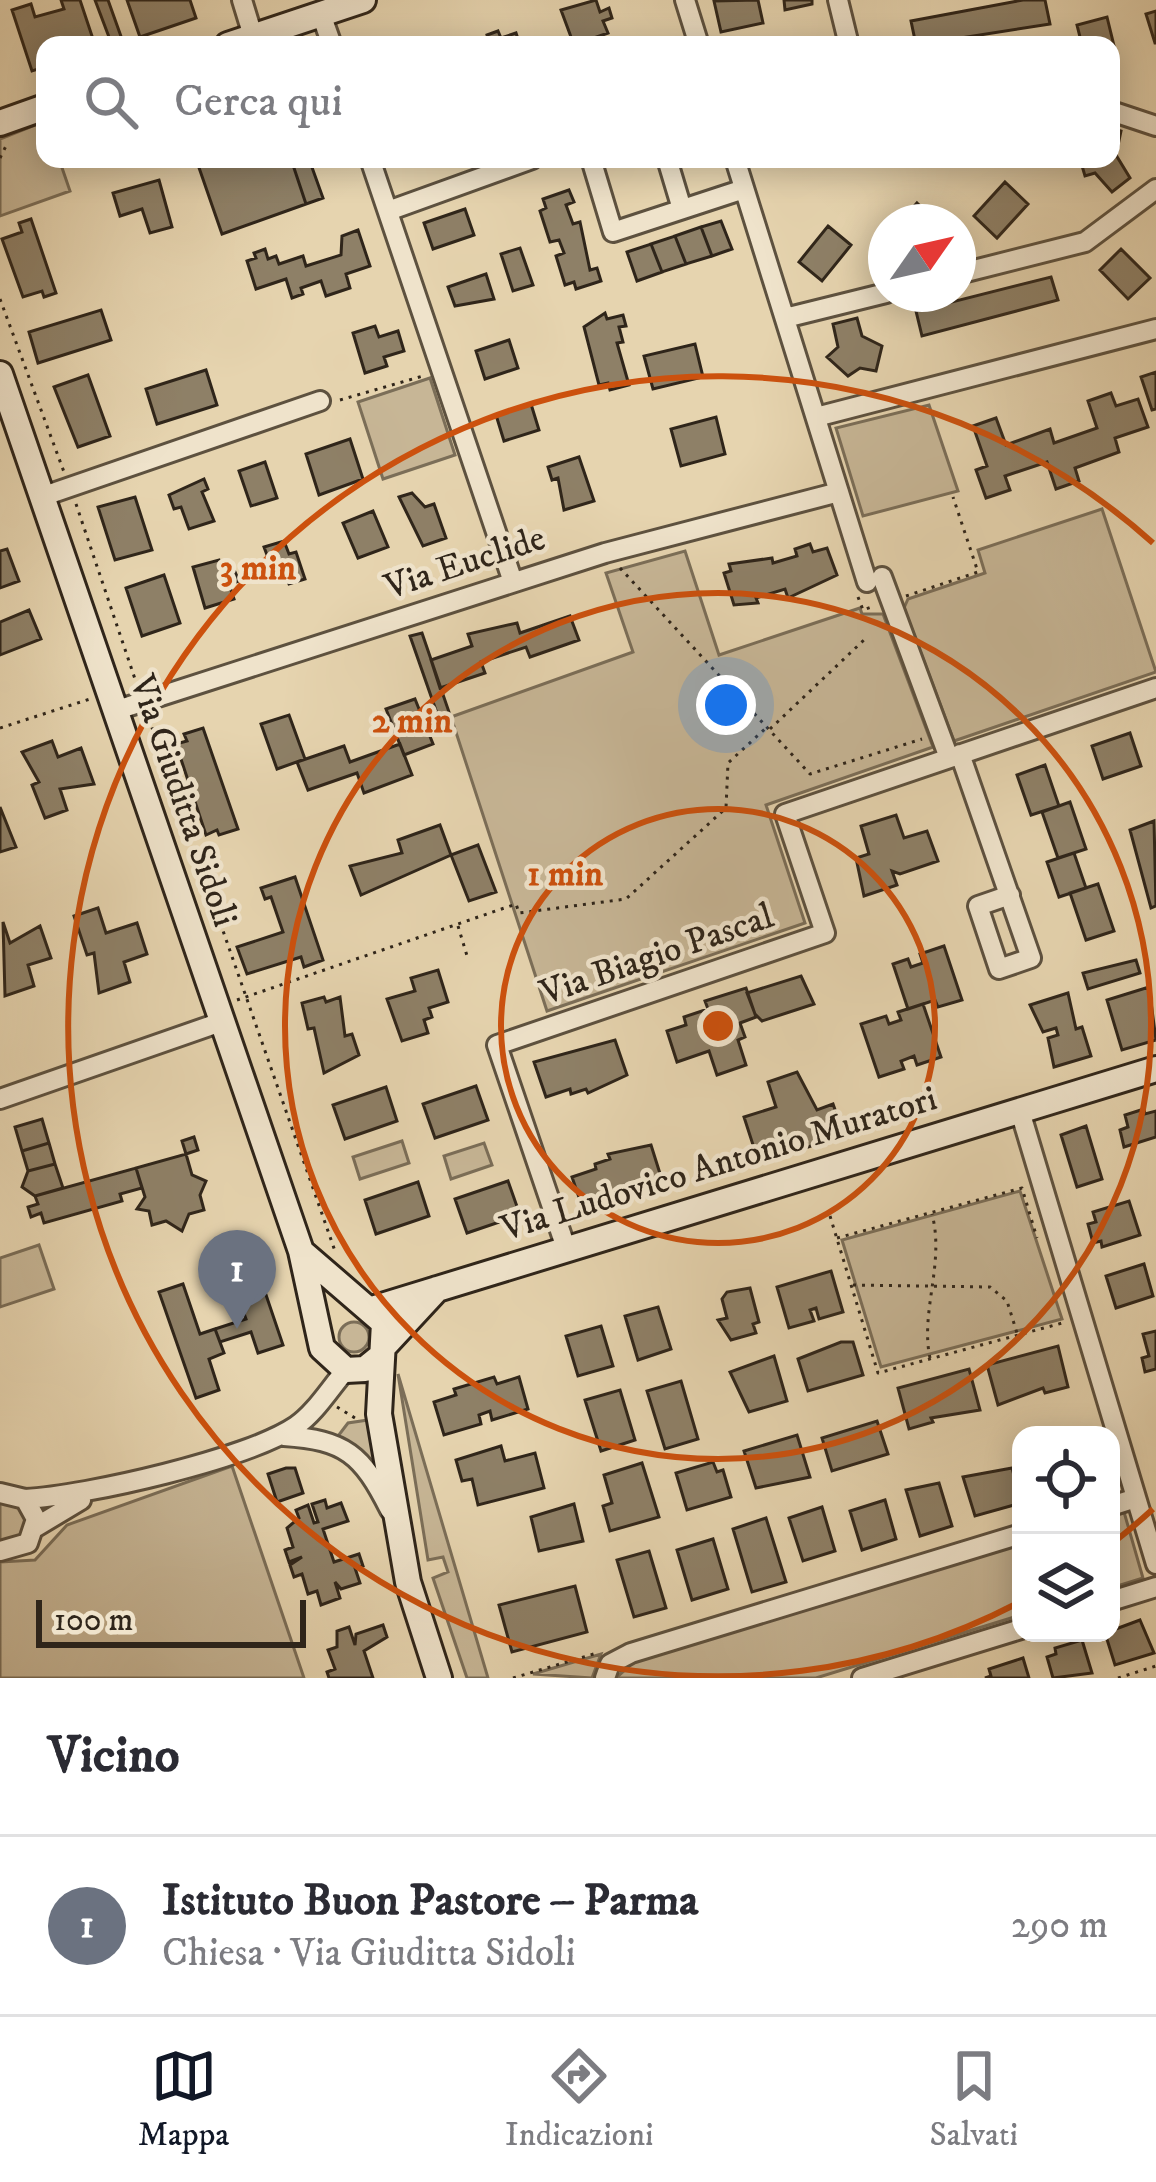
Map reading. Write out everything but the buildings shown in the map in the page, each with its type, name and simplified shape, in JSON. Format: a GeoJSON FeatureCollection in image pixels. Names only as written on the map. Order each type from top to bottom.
{"type":"FeatureCollection","features":[{"type":"Feature","properties":{"kind":"street"},"geometry":{"type":"LineString","coordinates":[[242,0],[254,36],[363,0]]}},
{"type":"Feature","properties":{"kind":"street"},"geometry":{"type":"LineString","coordinates":[[685,0],[696,36]]}},
{"type":"Feature","properties":{"kind":"street"},"geometry":{"type":"LineString","coordinates":[[838,0],[846,36]]}},
{"type":"Feature","properties":{"kind":"street"},"geometry":{"type":"LineString","coordinates":[[321,14],[329,36]]}},
{"type":"Feature","properties":{"kind":"street"},"geometry":{"type":"LineString","coordinates":[[0,122],[36,110]]}},
{"type":"Feature","properties":{"kind":"street"},"geometry":{"type":"LineString","coordinates":[[1120,114],[1156,126]]}},
{"type":"Feature","properties":{"kind":"street"},"geometry":{"type":"LineString","coordinates":[[373,168],[513,582]]}},
{"type":"Feature","properties":{"kind":"street"},"geometry":{"type":"LineString","coordinates":[[388,212],[508,168]]}},
{"type":"Feature","properties":{"kind":"street"},"geometry":{"type":"LineString","coordinates":[[594,168],[613,232],[744,189]]}},
{"type":"Feature","properties":{"kind":"street"},"geometry":{"type":"LineString","coordinates":[[670,168],[682,209]]}},
{"type":"Feature","properties":{"kind":"street"},"geometry":{"type":"LineString","coordinates":[[738,168],[868,583],[890,601],[939,734],[954,756],[1010,895]]}},
{"type":"Feature","properties":{"kind":"street"},"geometry":{"type":"LineString","coordinates":[[976,269],[1084,242],[1156,189]]}},
{"type":"Feature","properties":{"kind":"street"},"geometry":{"type":"LineString","coordinates":[[785,318],[868,297]]}},
{"type":"Feature","properties":{"kind":"street"},"geometry":{"type":"LineString","coordinates":[[816,417],[1156,329]]}},
{"type":"Feature","properties":{"kind":"street","name":"Via Giuditta Sidoli"},"geometry":{"type":"LineString","coordinates":[[0,374],[301,1251],[322,1337],[379,1414]]}},
{"type":"Feature","properties":{"kind":"street"},"geometry":{"type":"LineString","coordinates":[[41,497],[320,401]]}},
{"type":"Feature","properties":{"kind":"street","name":"Via Euclide"},"geometry":{"type":"LineString","coordinates":[[111,702],[513,582],[839,492]]}},
{"type":"Feature","properties":{"kind":"street","name":"Via Biagio Pascal"},"geometry":{"type":"LineString","coordinates":[[566,1249],[497,1045],[825,933],[785,814],[954,756],[1154,696]]}},
{"type":"Feature","properties":{"kind":"street"},"geometry":{"type":"LineString","coordinates":[[0,1099],[219,1015]]}},
{"type":"Feature","properties":{"kind":"street","name":"Via Ludovico Antonio Muratori"},"geometry":{"type":"LineString","coordinates":[[367,1306],[1156,1069]]}},
{"type":"Feature","properties":{"kind":"street"},"geometry":{"type":"LineString","coordinates":[[1019,1111],[1156,1564]]}},
{"type":"Feature","properties":{"kind":"street","name":"Via Giuditta Sidoli"},"geometry":{"type":"LineString","coordinates":[[301,1251],[384,1323],[379,1414],[400,1542]]}},
{"type":"Feature","properties":{"kind":"street"},"geometry":{"type":"LineString","coordinates":[[2,1488],[25,1499],[102,1490],[274,1437],[301,1422],[350,1370],[384,1350],[439,1287]]}},
{"type":"Feature","properties":{"kind":"street"},"geometry":{"type":"LineString","coordinates":[[322,1398],[322,1337],[342,1305],[367,1306]]}},
{"type":"Feature","properties":{"kind":"street","name":"Via Giuditta Sidoli"},"geometry":{"type":"LineString","coordinates":[[274,1437],[318,1436],[346,1450],[376,1483],[400,1542],[439,1678]]}},
{"type":"Feature","properties":{"kind":"street"},"geometry":{"type":"LineString","coordinates":[[0,1551],[20,1548],[36,1527],[102,1490]]}},
{"type":"Feature","properties":{"kind":"street"},"geometry":{"type":"LineString","coordinates":[[1120,1503],[1136,1498]]}},
{"type":"Feature","properties":{"kind":"street"},"geometry":{"type":"LineString","coordinates":[[25,1499],[36,1527]]}},
{"type":"Feature","properties":{"kind":"street"},"geometry":{"type":"LineString","coordinates":[[604,1678],[615,1660],[632,1653],[1012,1537]]}},
{"type":"Feature","properties":{"kind":"street"},"geometry":{"type":"LineString","coordinates":[[1120,1598],[1156,1587]]}},
{"type":"Feature","properties":{"kind":"street"},"geometry":{"type":"LineString","coordinates":[[862,1678],[1012,1632]]}},
{"type":"Feature","properties":{"kind":"path"},"geometry":{"type":"LineString","coordinates":[[0,299],[338,1258]]}},
{"type":"Feature","properties":{"kind":"path"},"geometry":{"type":"LineString","coordinates":[[320,401],[355,399],[442,370]]}},
{"type":"Feature","properties":{"kind":"path"},"geometry":{"type":"LineString","coordinates":[[868,583],[863,610],[978,572],[953,497]]}},
{"type":"Feature","properties":{"kind":"path"},"geometry":{"type":"LineString","coordinates":[[640,561],[619,567],[812,775],[939,734]]}},
{"type":"Feature","properties":{"kind":"path"},"geometry":{"type":"LineString","coordinates":[[219,1015],[246,997],[516,904],[519,913],[630,897],[726,808],[728,763],[865,640]]}},
{"type":"Feature","properties":{"kind":"path"},"geometry":{"type":"LineString","coordinates":[[0,728],[140,693]]}},
{"type":"Feature","properties":{"kind":"path"},"geometry":{"type":"LineString","coordinates":[[457,925],[468,959]]}},
{"type":"Feature","properties":{"kind":"path"},"geometry":{"type":"LineString","coordinates":[[836,1238],[1022,1188],[1037,1239],[1042,1238]]}},
{"type":"Feature","properties":{"kind":"path"},"geometry":{"type":"LineString","coordinates":[[930,1358],[925,1329],[934,1304],[931,1213]]}},
{"type":"Feature","properties":{"kind":"path"},"geometry":{"type":"LineString","coordinates":[[830,1216],[878,1372],[1068,1322]]}},
{"type":"Feature","properties":{"kind":"path"},"geometry":{"type":"LineString","coordinates":[[851,1286],[871,1281],[994,1289],[1009,1305],[1018,1335]]}},
{"type":"Feature","properties":{"kind":"path"},"geometry":{"type":"LineString","coordinates":[[322,1398],[354,1418],[379,1414]]}},
{"type":"Feature","properties":{"kind":"path"},"geometry":{"type":"LineString","coordinates":[[513,1678],[628,1643],[632,1653]]}},
{"type":"Feature","properties":{"kind":"path"},"geometry":{"type":"LineString","coordinates":[[1118,1678],[1156,1666]]}},
{"type":"Feature","properties":{"kind":"shaded area"},"geometry":{"type":"Polygon","coordinates":[[[36,125],[36,168],[62,168],[70,191],[0,216],[0,139],[36,125]]]}},
{"type":"Feature","properties":{"kind":"shaded area"},"geometry":{"type":"Polygon","coordinates":[[[430,378],[455,455],[383,479],[358,402],[430,378]]]}},
{"type":"Feature","properties":{"kind":"shaded area"},"geometry":{"type":"Polygon","coordinates":[[[929,405],[958,491],[863,516],[836,428],[929,405]]]}},
{"type":"Feature","properties":{"kind":"shaded area"},"geometry":{"type":"Polygon","coordinates":[[[1102,509],[1156,672],[954,741],[904,608],[908,599],[985,573],[978,550],[1102,509]]]}},
{"type":"Feature","properties":{"kind":"shaded area"},"geometry":{"type":"Polygon","coordinates":[[[685,551],[719,655],[860,608],[862,614],[883,614],[933,747],[766,805],[805,923],[547,1011],[451,717],[633,652],[606,573],[685,551]]]}},
{"type":"Feature","properties":{"kind":"shaded area"},"geometry":{"type":"Polygon","coordinates":[[[402,1141],[409,1163],[360,1179],[353,1157],[402,1141]]]}},
{"type":"Feature","properties":{"kind":"shaded area"},"geometry":{"type":"Polygon","coordinates":[[[484,1143],[492,1165],[451,1179],[444,1156],[484,1143]]]}},
{"type":"Feature","properties":{"kind":"shaded area"},"geometry":{"type":"Polygon","coordinates":[[[1020,1191],[1062,1319],[881,1367],[842,1240],[1020,1191]]]}},
{"type":"Feature","properties":{"kind":"shaded area"},"geometry":{"type":"Polygon","coordinates":[[[39,1245],[54,1289],[0,1307],[0,1258],[39,1245]]]}},
{"type":"Feature","properties":{"kind":"shaded area"},"geometry":{"type":"Polygon","coordinates":[[[354,1322],[365,1326],[369,1337],[365,1348],[354,1352],[343,1348],[339,1337],[343,1326],[354,1322]]]}},
{"type":"Feature","properties":{"kind":"shaded area"},"geometry":{"type":"Polygon","coordinates":[[[398,1374],[488,1678],[467,1678],[433,1578],[448,1572],[443,1557],[428,1560],[398,1374]]]}},
{"type":"Feature","properties":{"kind":"shaded area"},"geometry":{"type":"Polygon","coordinates":[[[368,1420],[372,1465],[338,1436],[348,1423],[368,1420]]]}},
{"type":"Feature","properties":{"kind":"shaded area"},"geometry":{"type":"Polygon","coordinates":[[[232,1466],[304,1678],[0,1678],[0,1562],[35,1560],[67,1525],[232,1466]]]}},
{"type":"Feature","properties":{"kind":"shaded area"},"geometry":{"type":"Polygon","coordinates":[[[0,1501],[17,1503],[28,1521],[18,1540],[0,1542],[0,1501]]]}},
{"type":"Feature","properties":{"kind":"shaded area"},"geometry":{"type":"Polygon","coordinates":[[[1124,1512],[1143,1578],[1120,1585],[1120,1534],[1120,1513],[1124,1512]]]}},
{"type":"Feature","properties":{"kind":"shaded area"},"geometry":{"type":"Polygon","coordinates":[[[1012,1546],[1012,1618],[816,1678],[616,1678],[634,1662],[1012,1546]]]}},
{"type":"Feature","properties":{"kind":"shaded area"},"geometry":{"type":"Polygon","coordinates":[[[601,1654],[592,1678],[533,1674],[601,1654]]]}},
{"type":"Feature","properties":{"kind":"place","name":"Istituto Buon Pastore – Parma"},"geometry":{"type":"Point","coordinates":[237,1329]}}]}
